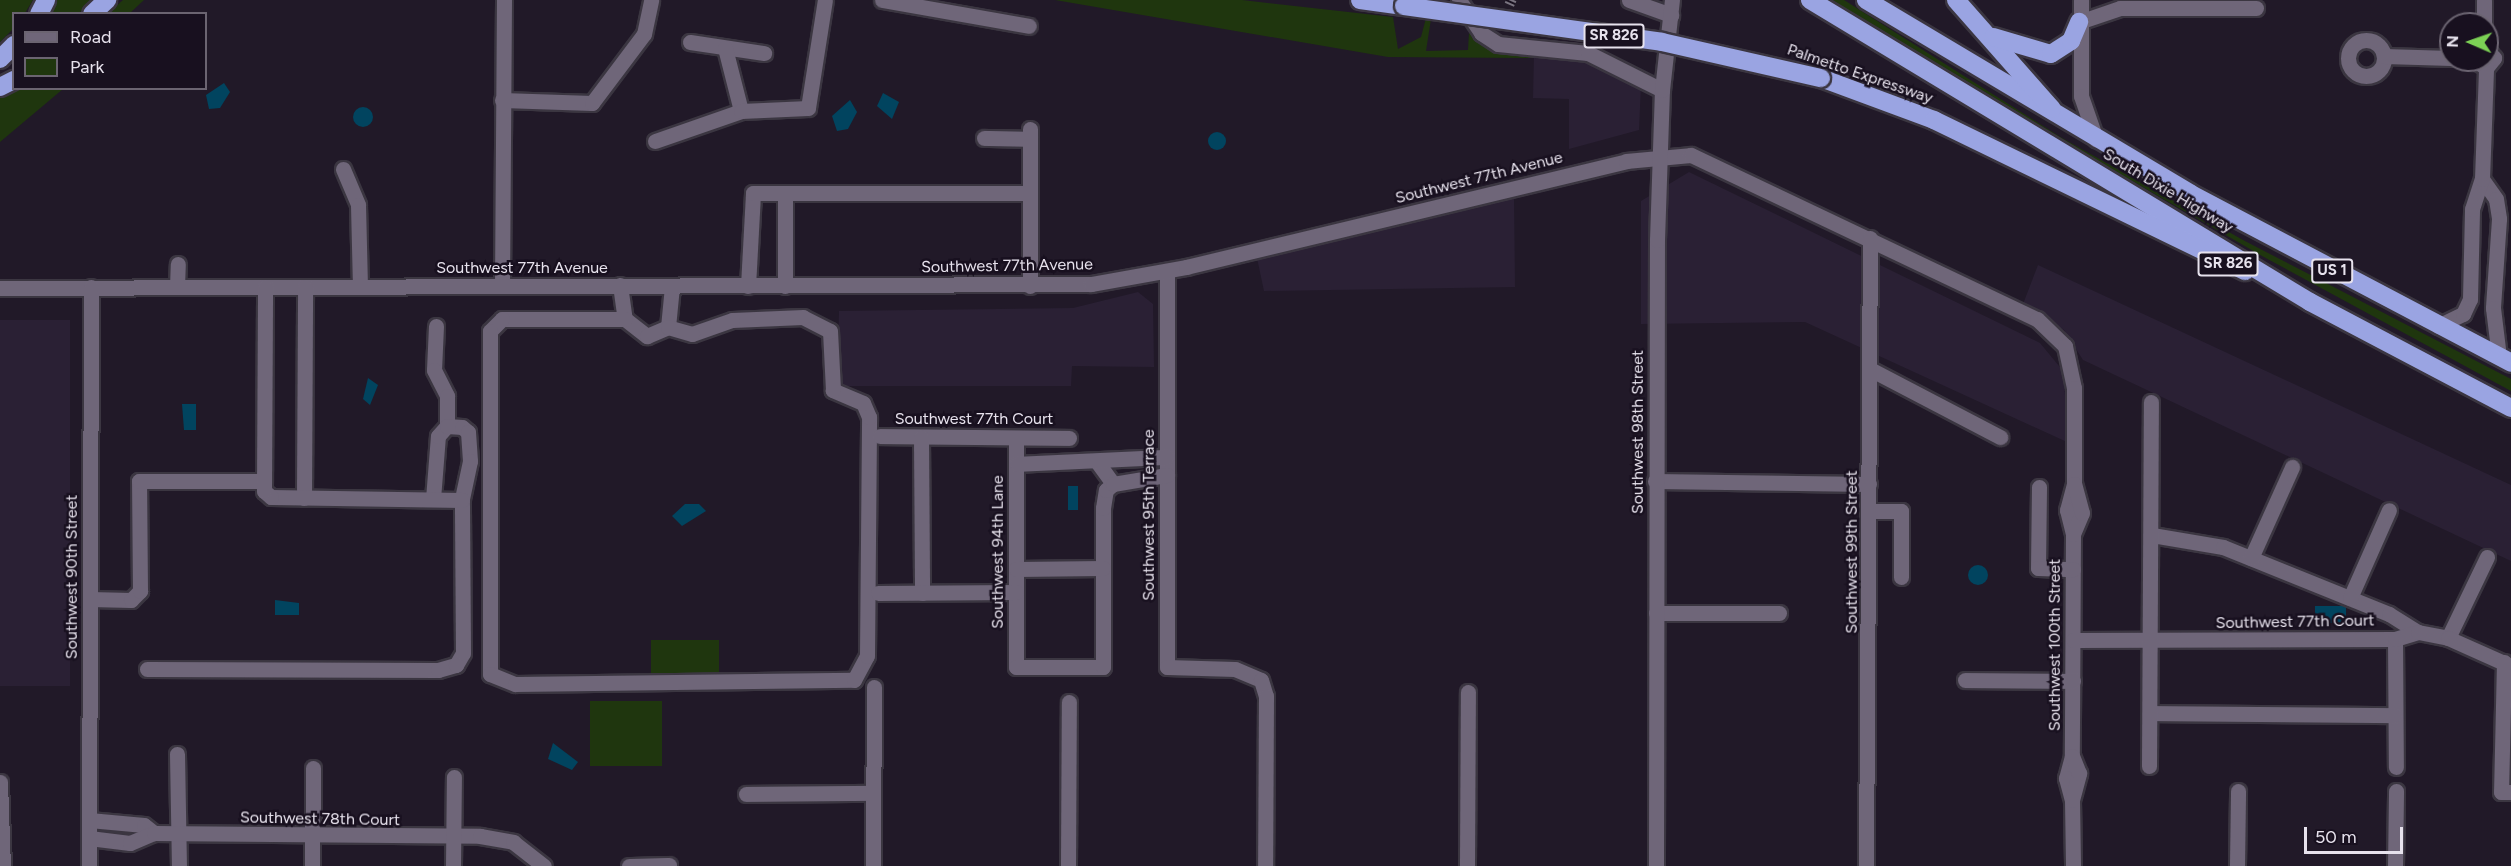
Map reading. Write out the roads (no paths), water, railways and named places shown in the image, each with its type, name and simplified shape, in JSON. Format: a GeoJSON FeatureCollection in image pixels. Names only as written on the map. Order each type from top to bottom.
{"type":"FeatureCollection","features":[{"type":"Feature","properties":{"kind":"highway"},"geometry":{"type":"LineString","coordinates":[[94,12],[107,0]]}},
{"type":"Feature","properties":{"kind":"highway","name":"Palmetto Expressway"},"geometry":{"type":"LineString","coordinates":[[1360,0],[1696,48],[1821,78],[1934,120],[2310,302]]}},
{"type":"Feature","properties":{"kind":"highway","name":"South Dixie Highway"},"geometry":{"type":"LineString","coordinates":[[1810,0],[2310,302],[2511,408]]}},
{"type":"Feature","properties":{"kind":"highway","name":"South Dixie Highway"},"geometry":{"type":"LineString","coordinates":[[1866,0],[2098,141],[2438,326],[2505,360]]}},
{"type":"Feature","properties":{"kind":"highway"},"geometry":{"type":"LineString","coordinates":[[1956,0],[2058,117]]}},
{"type":"Feature","properties":{"kind":"highway"},"geometry":{"type":"LineString","coordinates":[[1985,33],[2051,54],[2071,41],[2079,22]]}},
{"type":"Feature","properties":{"kind":"highway"},"geometry":{"type":"LineString","coordinates":[[0,59],[12,47]]}},
{"type":"Feature","properties":{"kind":"street"},"geometry":{"type":"LineString","coordinates":[[502,286],[504,0]]}},
{"type":"Feature","properties":{"kind":"street"},"geometry":{"type":"LineString","coordinates":[[502,100],[592,103],[644,34],[651,0]]}},
{"type":"Feature","properties":{"kind":"street"},"geometry":{"type":"LineString","coordinates":[[655,141],[741,111],[812,105],[825,0]]}},
{"type":"Feature","properties":{"kind":"street"},"geometry":{"type":"LineString","coordinates":[[882,0],[1029,26]]}},
{"type":"Feature","properties":{"kind":"street"},"geometry":{"type":"LineString","coordinates":[[1459,0],[1481,33],[1498,44],[1588,53],[1662,90]]}},
{"type":"Feature","properties":{"kind":"street"},"geometry":{"type":"LineString","coordinates":[[1629,0],[1671,7]]}},
{"type":"Feature","properties":{"kind":"street"},"geometry":{"type":"LineString","coordinates":[[2081,0],[2079,22],[2081,96],[2098,141]]}},
{"type":"Feature","properties":{"kind":"street"},"geometry":{"type":"LineString","coordinates":[[2105,0],[2118,4],[2225,4],[2256,8]]}},
{"type":"Feature","properties":{"kind":"street"},"geometry":{"type":"LineString","coordinates":[[2079,22],[2118,4]]}},
{"type":"Feature","properties":{"kind":"street","name":"Southwest 98th Street"},"geometry":{"type":"LineString","coordinates":[[1656,866],[1655,481],[1662,90],[1671,7]]}},
{"type":"Feature","properties":{"kind":"street"},"geometry":{"type":"LineString","coordinates":[[690,42],[764,54]]}},
{"type":"Feature","properties":{"kind":"street"},"geometry":{"type":"LineString","coordinates":[[725,48],[741,111]]}},
{"type":"Feature","properties":{"kind":"street"},"geometry":{"type":"LineString","coordinates":[[2384,56],[2439,58]]}},
{"type":"Feature","properties":{"kind":"street"},"geometry":{"type":"LineString","coordinates":[[2438,326],[2463,314],[2470,298],[2472,209],[2482,179],[2480,72]]}},
{"type":"Feature","properties":{"kind":"street"},"geometry":{"type":"LineString","coordinates":[[984,138],[1030,134],[1030,286]]}},
{"type":"Feature","properties":{"kind":"street","name":"Southwest 77th Avenue"},"geometry":{"type":"LineString","coordinates":[[0,288],[1091,284],[1167,271],[1661,155],[1706,160],[2037,319],[2063,342]]}},
{"type":"Feature","properties":{"kind":"street"},"geometry":{"type":"LineString","coordinates":[[343,169],[358,205],[360,286]]}},
{"type":"Feature","properties":{"kind":"street"},"geometry":{"type":"LineString","coordinates":[[2482,179],[2498,211],[2493,308],[2505,360]]}},
{"type":"Feature","properties":{"kind":"street"},"geometry":{"type":"LineString","coordinates":[[785,194],[785,286]]}},
{"type":"Feature","properties":{"kind":"street"},"geometry":{"type":"LineString","coordinates":[[748,286],[751,195],[1030,194]]}},
{"type":"Feature","properties":{"kind":"street"},"geometry":{"type":"LineString","coordinates":[[2472,209],[2498,211]]}},
{"type":"Feature","properties":{"kind":"street","name":"Southwest 99th Street"},"geometry":{"type":"LineString","coordinates":[[1866,866],[1870,238]]}},
{"type":"Feature","properties":{"kind":"street"},"geometry":{"type":"LineString","coordinates":[[177,287],[178,264]]}},
{"type":"Feature","properties":{"kind":"street","name":"Southwest 95th Terrace"},"geometry":{"type":"LineString","coordinates":[[1167,271],[1167,667],[1235,669],[1258,676],[1266,696],[1265,866]]}},
{"type":"Feature","properties":{"kind":"street"},"geometry":{"type":"LineString","coordinates":[[620,285],[625,319]]}},
{"type":"Feature","properties":{"kind":"street"},"geometry":{"type":"LineString","coordinates":[[304,498],[305,286]]}},
{"type":"Feature","properties":{"kind":"street"},"geometry":{"type":"LineString","coordinates":[[668,327],[672,286]]}},
{"type":"Feature","properties":{"kind":"street","name":"Southwest 90th Street"},"geometry":{"type":"LineString","coordinates":[[89,866],[91,287]]}},
{"type":"Feature","properties":{"kind":"street"},"geometry":{"type":"LineString","coordinates":[[265,287],[263,482],[271,497],[462,500]]}},
{"type":"Feature","properties":{"kind":"street"},"geometry":{"type":"LineString","coordinates":[[803,317],[830,331],[833,390],[863,403],[869,417],[867,656],[854,680],[515,684],[490,674],[489,331],[502,319],[625,319],[647,336],[668,327],[692,334],[732,320],[803,317]]}},
{"type":"Feature","properties":{"kind":"street"},"geometry":{"type":"LineString","coordinates":[[433,499],[436,443],[447,426],[447,396],[434,370],[436,326]]}},
{"type":"Feature","properties":{"kind":"street","name":"Southwest 100th Street"},"geometry":{"type":"LineString","coordinates":[[2063,342],[2073,372],[2074,484],[2067,510],[2073,534],[2072,756],[2066,778],[2072,800],[2073,866]]}},
{"type":"Feature","properties":{"kind":"street"},"geometry":{"type":"LineString","coordinates":[[1870,369],[2000,437]]}},
{"type":"Feature","properties":{"kind":"street"},"geometry":{"type":"LineString","coordinates":[[2149,766],[2151,402]]}},
{"type":"Feature","properties":{"kind":"street"},"geometry":{"type":"LineString","coordinates":[[147,669],[438,670],[456,665],[462,653],[462,500],[468,489],[468,432],[447,426]]}},
{"type":"Feature","properties":{"kind":"street","name":"Southwest 77th Court"},"geometry":{"type":"LineString","coordinates":[[880,436],[1069,438]]}},
{"type":"Feature","properties":{"kind":"street"},"geometry":{"type":"LineString","coordinates":[[921,437],[922,593]]}},
{"type":"Feature","properties":{"kind":"street","name":"Southwest 94th Lane"},"geometry":{"type":"LineString","coordinates":[[1016,438],[1016,667],[1103,668],[1103,568]]}},
{"type":"Feature","properties":{"kind":"street"},"geometry":{"type":"LineString","coordinates":[[1017,464],[1098,463],[1167,457]]}},
{"type":"Feature","properties":{"kind":"street"},"geometry":{"type":"LineString","coordinates":[[1098,463],[1113,484]]}},
{"type":"Feature","properties":{"kind":"street"},"geometry":{"type":"LineString","coordinates":[[2251,558],[2292,467]]}},
{"type":"Feature","properties":{"kind":"street"},"geometry":{"type":"LineString","coordinates":[[1016,569],[1103,568],[1103,498],[1113,484],[1167,475]]}},
{"type":"Feature","properties":{"kind":"street"},"geometry":{"type":"LineString","coordinates":[[90,598],[131,600],[140,591],[139,481],[263,482]]}},
{"type":"Feature","properties":{"kind":"street"},"geometry":{"type":"LineString","coordinates":[[1655,481],[1869,484]]}},
{"type":"Feature","properties":{"kind":"street"},"geometry":{"type":"LineString","coordinates":[[2039,487],[2038,568],[2073,569]]}},
{"type":"Feature","properties":{"kind":"street"},"geometry":{"type":"LineString","coordinates":[[2350,598],[2389,510]]}},
{"type":"Feature","properties":{"kind":"street"},"geometry":{"type":"LineString","coordinates":[[1869,511],[1901,512],[1900,577]]}},
{"type":"Feature","properties":{"kind":"street"},"geometry":{"type":"LineString","coordinates":[[2152,535],[2195,540],[2251,558],[2350,598],[2418,632]]}},
{"type":"Feature","properties":{"kind":"street"},"geometry":{"type":"LineString","coordinates":[[2448,638],[2487,557]]}},
{"type":"Feature","properties":{"kind":"street"},"geometry":{"type":"LineString","coordinates":[[878,593],[1016,592]]}},
{"type":"Feature","properties":{"kind":"street"},"geometry":{"type":"LineString","coordinates":[[1656,613],[1779,614]]}},
{"type":"Feature","properties":{"kind":"street","name":"Southwest 77th Court"},"geometry":{"type":"LineString","coordinates":[[2073,640],[2395,639],[2418,632],[2448,638],[2507,664]]}},
{"type":"Feature","properties":{"kind":"street"},"geometry":{"type":"LineString","coordinates":[[2395,639],[2396,767]]}},
{"type":"Feature","properties":{"kind":"street"},"geometry":{"type":"LineString","coordinates":[[2507,664],[2501,792],[2511,792]]}},
{"type":"Feature","properties":{"kind":"street"},"geometry":{"type":"LineString","coordinates":[[1965,680],[2073,681]]}},
{"type":"Feature","properties":{"kind":"street"},"geometry":{"type":"LineString","coordinates":[[873,866],[874,687]]}},
{"type":"Feature","properties":{"kind":"street"},"geometry":{"type":"LineString","coordinates":[[1467,866],[1468,693]]}},
{"type":"Feature","properties":{"kind":"street"},"geometry":{"type":"LineString","coordinates":[[1068,866],[1069,702]]}},
{"type":"Feature","properties":{"kind":"street"},"geometry":{"type":"LineString","coordinates":[[2150,713],[2395,715]]}},
{"type":"Feature","properties":{"kind":"street"},"geometry":{"type":"LineString","coordinates":[[177,753],[179,866]]}},
{"type":"Feature","properties":{"kind":"street"},"geometry":{"type":"LineString","coordinates":[[312,866],[313,768]]}},
{"type":"Feature","properties":{"kind":"street"},"geometry":{"type":"LineString","coordinates":[[453,866],[454,777]]}},
{"type":"Feature","properties":{"kind":"street"},"geometry":{"type":"LineString","coordinates":[[0,782],[3,866]]}},
{"type":"Feature","properties":{"kind":"street"},"geometry":{"type":"LineString","coordinates":[[2237,866],[2238,790]]}},
{"type":"Feature","properties":{"kind":"street"},"geometry":{"type":"LineString","coordinates":[[2395,866],[2396,791]]}},
{"type":"Feature","properties":{"kind":"street"},"geometry":{"type":"LineString","coordinates":[[746,794],[873,793]]}},
{"type":"Feature","properties":{"kind":"street"},"geometry":{"type":"LineString","coordinates":[[89,820],[144,825],[154,833]]}},
{"type":"Feature","properties":{"kind":"street","name":"Southwest 78th Court"},"geometry":{"type":"LineString","coordinates":[[89,838],[130,843],[154,833],[311,838],[500,838],[544,866]]}},
{"type":"Feature","properties":{"kind":"street"},"geometry":{"type":"LineString","coordinates":[[629,866],[669,866]]}},
{"type":"Feature","properties":{"kind":"water"},"geometry":{"type":"Polygon","coordinates":[[[224,83],[230,92],[220,108],[209,109],[206,95],[224,83]]]}},
{"type":"Feature","properties":{"kind":"water"},"geometry":{"type":"Polygon","coordinates":[[[883,93],[899,102],[892,119],[877,106],[883,93]]]}},
{"type":"Feature","properties":{"kind":"water"},"geometry":{"type":"Polygon","coordinates":[[[850,100],[857,112],[848,129],[837,131],[832,116],[850,100]]]}},
{"type":"Feature","properties":{"kind":"water"},"geometry":{"type":"Polygon","coordinates":[[[363,107],[370,110],[373,117],[370,124],[363,127],[356,124],[353,117],[356,110],[363,107]]]}},
{"type":"Feature","properties":{"kind":"water"},"geometry":{"type":"Polygon","coordinates":[[[1213,132],[1221,132],[1226,137],[1224,148],[1213,150],[1208,145],[1208,137],[1213,132]]]}},
{"type":"Feature","properties":{"kind":"water"},"geometry":{"type":"Polygon","coordinates":[[[368,378],[378,385],[370,405],[363,399],[368,378]]]}},
{"type":"Feature","properties":{"kind":"water"},"geometry":{"type":"Polygon","coordinates":[[[182,404],[196,404],[196,430],[184,430],[182,404]]]}},
{"type":"Feature","properties":{"kind":"water"},"geometry":{"type":"Polygon","coordinates":[[[1068,486],[1078,486],[1078,510],[1068,510],[1068,486]]]}},
{"type":"Feature","properties":{"kind":"water"},"geometry":{"type":"Polygon","coordinates":[[[685,504],[699,504],[706,511],[682,526],[672,516],[685,504]]]}},
{"type":"Feature","properties":{"kind":"water"},"geometry":{"type":"Polygon","coordinates":[[[1978,565],[1985,568],[1988,575],[1985,582],[1978,585],[1971,582],[1968,575],[1971,568],[1978,565]]]}},
{"type":"Feature","properties":{"kind":"water"},"geometry":{"type":"Polygon","coordinates":[[[275,600],[299,603],[299,615],[275,615],[275,600]]]}},
{"type":"Feature","properties":{"kind":"water"},"geometry":{"type":"Polygon","coordinates":[[[2315,606],[2346,606],[2346,623],[2315,623],[2315,606]]]}},
{"type":"Feature","properties":{"kind":"water"},"geometry":{"type":"Polygon","coordinates":[[[553,743],[578,762],[572,770],[548,759],[553,743]]]}},
{"type":"Feature","properties":{"kind":"railway"},"geometry":{"type":"LineString","coordinates":[[1506,0],[1515,4]]}}]}
